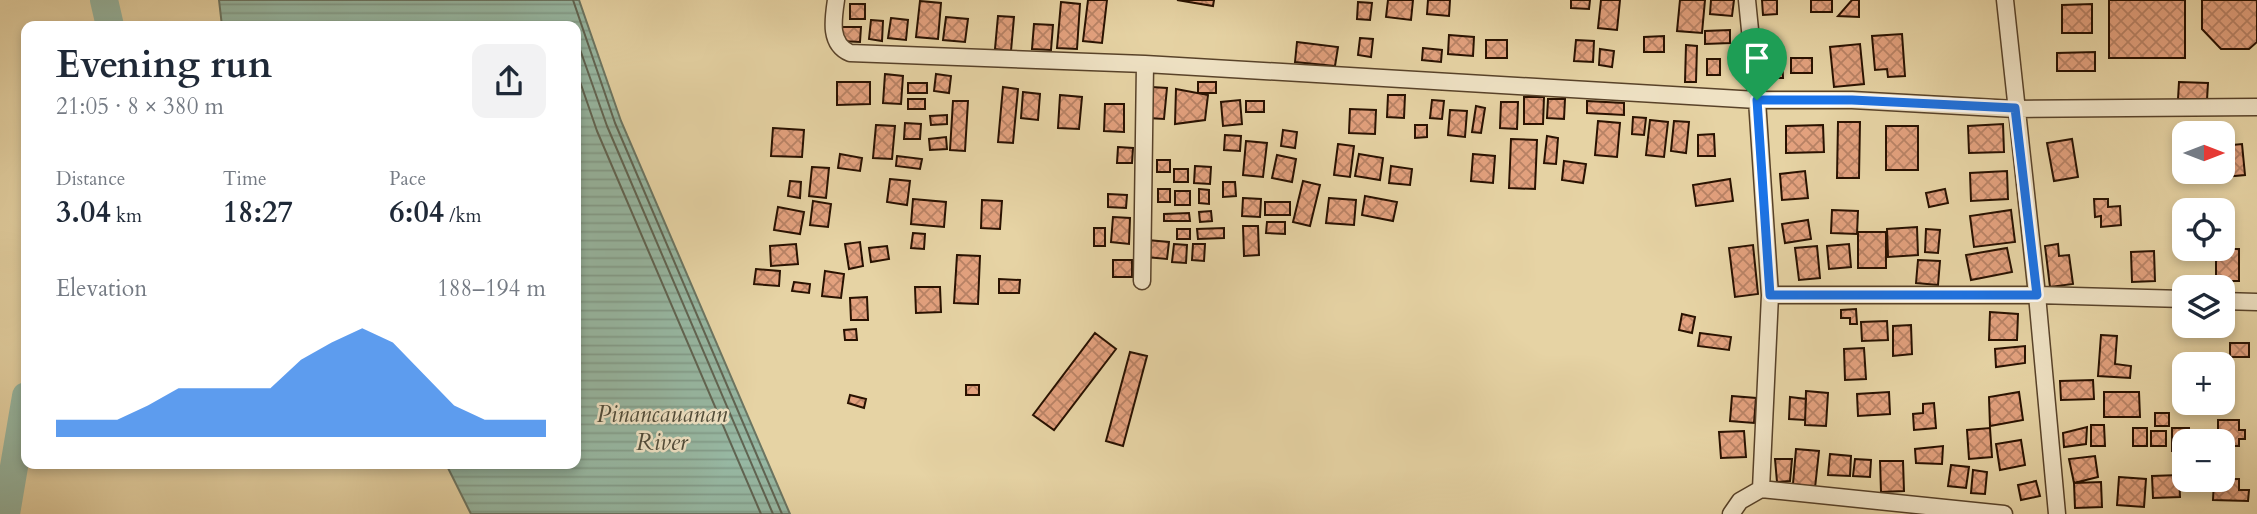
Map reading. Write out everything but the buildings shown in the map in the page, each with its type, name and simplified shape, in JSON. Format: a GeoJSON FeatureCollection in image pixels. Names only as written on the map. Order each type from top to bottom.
{"type":"FeatureCollection","features":[{"type":"Feature","properties":{"kind":"street"},"geometry":{"type":"LineString","coordinates":[[836,0],[833,22],[835,38],[841,49],[850,53],[1145,64],[1757,100],[1852,100],[2015,108],[2257,107]]}},
{"type":"Feature","properties":{"kind":"street"},"geometry":{"type":"LineString","coordinates":[[1747,0],[1757,100],[1770,295],[1761,489]]}},
{"type":"Feature","properties":{"kind":"street"},"geometry":{"type":"LineString","coordinates":[[2005,0],[2037,295],[2057,514]]}},
{"type":"Feature","properties":{"kind":"street"},"geometry":{"type":"LineString","coordinates":[[1142,281],[1145,64]]}},
{"type":"Feature","properties":{"kind":"street"},"geometry":{"type":"LineString","coordinates":[[1770,295],[2037,295],[2172,299]]}},
{"type":"Feature","properties":{"kind":"street"},"geometry":{"type":"LineString","coordinates":[[2235,301],[2257,302]]}},
{"type":"Feature","properties":{"kind":"street"},"geometry":{"type":"LineString","coordinates":[[1731,514],[1740,501],[1761,489],[2004,514]]}},
{"type":"Feature","properties":{"kind":"water","name":"Pinancauanan River"},"geometry":{"type":"Polygon","coordinates":[[[219,0],[579,0],[621,121],[790,514],[471,514],[448,469],[581,469],[581,21],[221,21],[219,0]]]}},
{"type":"Feature","properties":{"kind":"waterway"},"geometry":{"type":"LineString","coordinates":[[104,0],[109,21]]}},
{"type":"Feature","properties":{"kind":"waterway"},"geometry":{"type":"LineString","coordinates":[[6,514],[21,426]]}},
{"type":"Feature","properties":{"kind":"route"},"geometry":{"type":"LineString","coordinates":[[1757,100],[1852,100],[2015,108],[2037,295],[1770,295],[1757,100]]}}]}
